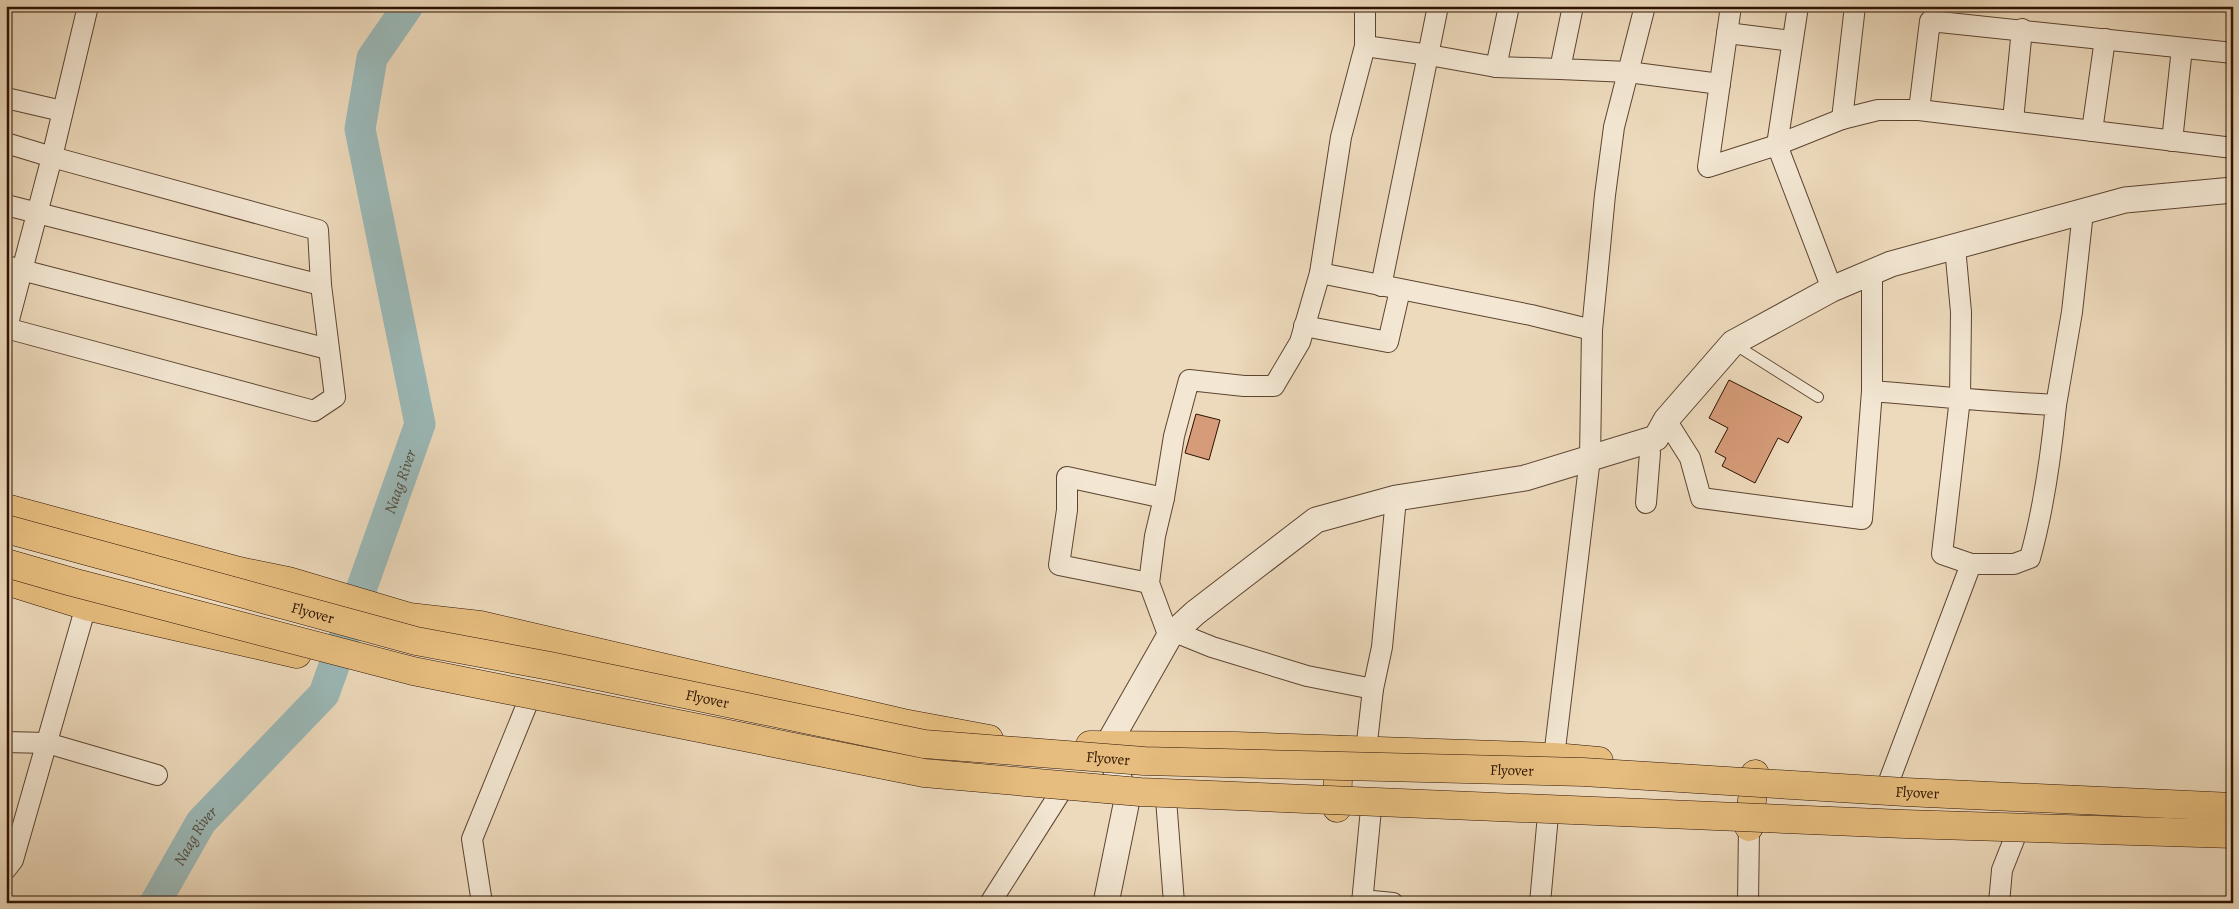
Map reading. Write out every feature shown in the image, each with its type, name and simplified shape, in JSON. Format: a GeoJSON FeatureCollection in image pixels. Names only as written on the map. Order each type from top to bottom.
{"type":"FeatureCollection","features":[{"type":"Feature","properties":{"kind":"highway"},"geometry":{"type":"LineString","coordinates":[[6,508],[239,571],[288,581],[409,617],[489,627],[903,724],[1001,741],[1106,746],[1236,746],[1554,757],[1755,774],[1889,781],[1890,783],[2091,792],[2233,795]]}},
{"type":"Feature","properties":{"kind":"highway","name":"Flyover"},"geometry":{"type":"LineString","coordinates":[[6,530],[416,642],[550,666],[924,744],[1144,761],[1583,772],[1905,792],[2233,807]]}},
{"type":"Feature","properties":{"kind":"highway","name":"Flyover"},"geometry":{"type":"LineString","coordinates":[[6,563],[81,585],[413,671],[924,773],[1140,792],[1904,824],[2233,834]]}},
{"type":"Feature","properties":{"kind":"highway"},"geometry":{"type":"LineString","coordinates":[[6,581],[86,606],[272,648],[393,679],[631,718],[924,779],[1028,794],[1060,793],[1127,800],[1166,799],[1337,808],[1548,815],[1932,836],[2017,832],[2233,843]]}},
{"type":"Feature","properties":{"kind":"highway"},"geometry":{"type":"LineString","coordinates":[[393,679],[409,617]]}},
{"type":"Feature","properties":{"kind":"highway"},"geometry":{"type":"LineString","coordinates":[[1337,808],[1339,750]]}},
{"type":"Feature","properties":{"kind":"highway"},"geometry":{"type":"LineString","coordinates":[[1748,827],[1755,774]]}},
{"type":"Feature","properties":{"kind":"street"},"geometry":{"type":"LineString","coordinates":[[6,143],[52,157],[318,230],[321,285],[328,349],[336,397],[314,411],[6,329],[14,268],[36,214],[52,157],[88,6]]}},
{"type":"Feature","properties":{"kind":"street"},"geometry":{"type":"LineString","coordinates":[[1365,6],[1365,46],[1341,137],[1320,273],[1300,342],[1274,386],[1244,386],[1189,380],[1174,436],[1164,498],[1155,536],[1149,583],[1172,635],[1307,676],[1373,689]]}},
{"type":"Feature","properties":{"kind":"street"},"geometry":{"type":"LineString","coordinates":[[1304,326],[1388,342],[1391,288],[1417,106],[1438,6]]}},
{"type":"Feature","properties":{"kind":"street"},"geometry":{"type":"LineString","coordinates":[[1496,67],[1509,6]]}},
{"type":"Feature","properties":{"kind":"street"},"geometry":{"type":"LineString","coordinates":[[1560,69],[1573,6]]}},
{"type":"Feature","properties":{"kind":"street"},"geometry":{"type":"LineString","coordinates":[[1554,757],[1590,458],[1592,330],[1614,127],[1645,6]]}},
{"type":"Feature","properties":{"kind":"street"},"geometry":{"type":"LineString","coordinates":[[1731,6],[1708,167],[1777,145],[1842,119],[1878,110],[1919,110],[2013,120],[2233,148]]}},
{"type":"Feature","properties":{"kind":"street"},"geometry":{"type":"LineString","coordinates":[[1798,6],[1777,145],[1832,289]]}},
{"type":"Feature","properties":{"kind":"street"},"geometry":{"type":"LineString","coordinates":[[1842,119],[1855,6]]}},
{"type":"Feature","properties":{"kind":"street"},"geometry":{"type":"LineString","coordinates":[[1919,110],[1930,21],[2233,53]]}},
{"type":"Feature","properties":{"kind":"street"},"geometry":{"type":"LineString","coordinates":[[2013,120],[2022,30]]}},
{"type":"Feature","properties":{"kind":"street"},"geometry":{"type":"LineString","coordinates":[[1727,33],[1792,41]]}},
{"type":"Feature","properties":{"kind":"street"},"geometry":{"type":"LineString","coordinates":[[2092,131],[2105,39]]}},
{"type":"Feature","properties":{"kind":"street"},"geometry":{"type":"LineString","coordinates":[[1365,46],[1496,67],[1628,72],[1720,84]]}},
{"type":"Feature","properties":{"kind":"street"},"geometry":{"type":"LineString","coordinates":[[2172,141],[2182,48]]}},
{"type":"Feature","properties":{"kind":"street"},"geometry":{"type":"LineString","coordinates":[[6,98],[62,111]]}},
{"type":"Feature","properties":{"kind":"street"},"geometry":{"type":"LineString","coordinates":[[1106,903],[1127,800],[1106,746],[1172,635],[1195,613],[1316,520],[1396,498],[1525,478],[1656,438],[1666,420],[1733,343],[1832,289],[1891,264],[2125,200],[2233,190]]}},
{"type":"Feature","properties":{"kind":"street"},"geometry":{"type":"LineString","coordinates":[[6,205],[321,285]]}},
{"type":"Feature","properties":{"kind":"street"},"geometry":{"type":"LineString","coordinates":[[1955,246],[1962,312],[1960,398],[1942,554],[1971,564],[2014,564],[2030,558],[2037,534],[2072,312],[2083,212]]}},
{"type":"Feature","properties":{"kind":"street"},"geometry":{"type":"LineString","coordinates":[[14,268],[328,349]]}},
{"type":"Feature","properties":{"kind":"street"},"geometry":{"type":"LineString","coordinates":[[1666,420],[1690,458],[1701,498],[1862,520],[1872,391],[1872,272]]}},
{"type":"Feature","properties":{"kind":"street"},"geometry":{"type":"LineString","coordinates":[[1320,273],[1531,315],[1592,330]]}},
{"type":"Feature","properties":{"kind":"street"},"geometry":{"type":"LineString","coordinates":[[1872,391],[2056,405]]}},
{"type":"Feature","properties":{"kind":"street"},"geometry":{"type":"LineString","coordinates":[[1642,442],[1650,453],[1646,503]]}},
{"type":"Feature","properties":{"kind":"street"},"geometry":{"type":"LineString","coordinates":[[1149,583],[1059,565],[1067,510],[1067,477],[1164,498]]}},
{"type":"Feature","properties":{"kind":"street"},"geometry":{"type":"LineString","coordinates":[[1366,751],[1373,689],[1382,647],[1396,498]]}},
{"type":"Feature","properties":{"kind":"street"},"geometry":{"type":"LineString","coordinates":[[1889,781],[1971,564]]}},
{"type":"Feature","properties":{"kind":"street"},"geometry":{"type":"LineString","coordinates":[[6,869],[13,860],[86,606]]}},
{"type":"Feature","properties":{"kind":"street"},"geometry":{"type":"LineString","coordinates":[[482,903],[472,839],[528,702]]}},
{"type":"Feature","properties":{"kind":"street"},"geometry":{"type":"LineString","coordinates":[[6,742],[47,743],[157,775]]}},
{"type":"Feature","properties":{"kind":"street"},"geometry":{"type":"LineString","coordinates":[[990,903],[1060,793]]}},
{"type":"Feature","properties":{"kind":"street"},"geometry":{"type":"LineString","coordinates":[[1166,799],[1174,903]]}},
{"type":"Feature","properties":{"kind":"street"},"geometry":{"type":"LineString","coordinates":[[1371,809],[1362,901],[1393,903]]}},
{"type":"Feature","properties":{"kind":"street"},"geometry":{"type":"LineString","coordinates":[[1540,903],[1548,815]]}},
{"type":"Feature","properties":{"kind":"street"},"geometry":{"type":"LineString","coordinates":[[1748,827],[1748,903]]}},
{"type":"Feature","properties":{"kind":"street"},"geometry":{"type":"LineString","coordinates":[[1999,903],[2002,870],[2017,832]]}},
{"type":"Feature","properties":{"kind":"lane"},"geometry":{"type":"LineString","coordinates":[[1733,343],[1818,397]]}},
{"type":"Feature","properties":{"kind":"building"},"geometry":{"type":"Polygon","coordinates":[[[1729,380],[1802,417],[1788,443],[1778,438],[1755,483],[1722,466],[1726,458],[1715,452],[1728,428],[1709,418],[1729,380]]]}},
{"type":"Feature","properties":{"kind":"building"},"geometry":{"type":"Polygon","coordinates":[[[1196,414],[1220,420],[1209,460],[1185,453],[1196,414]]]}},
{"type":"Feature","properties":{"kind":"waterway","name":"Naag River"},"geometry":{"type":"LineString","coordinates":[[155,903],[201,822],[324,694],[420,424],[360,129],[372,58],[408,6]]}}]}
